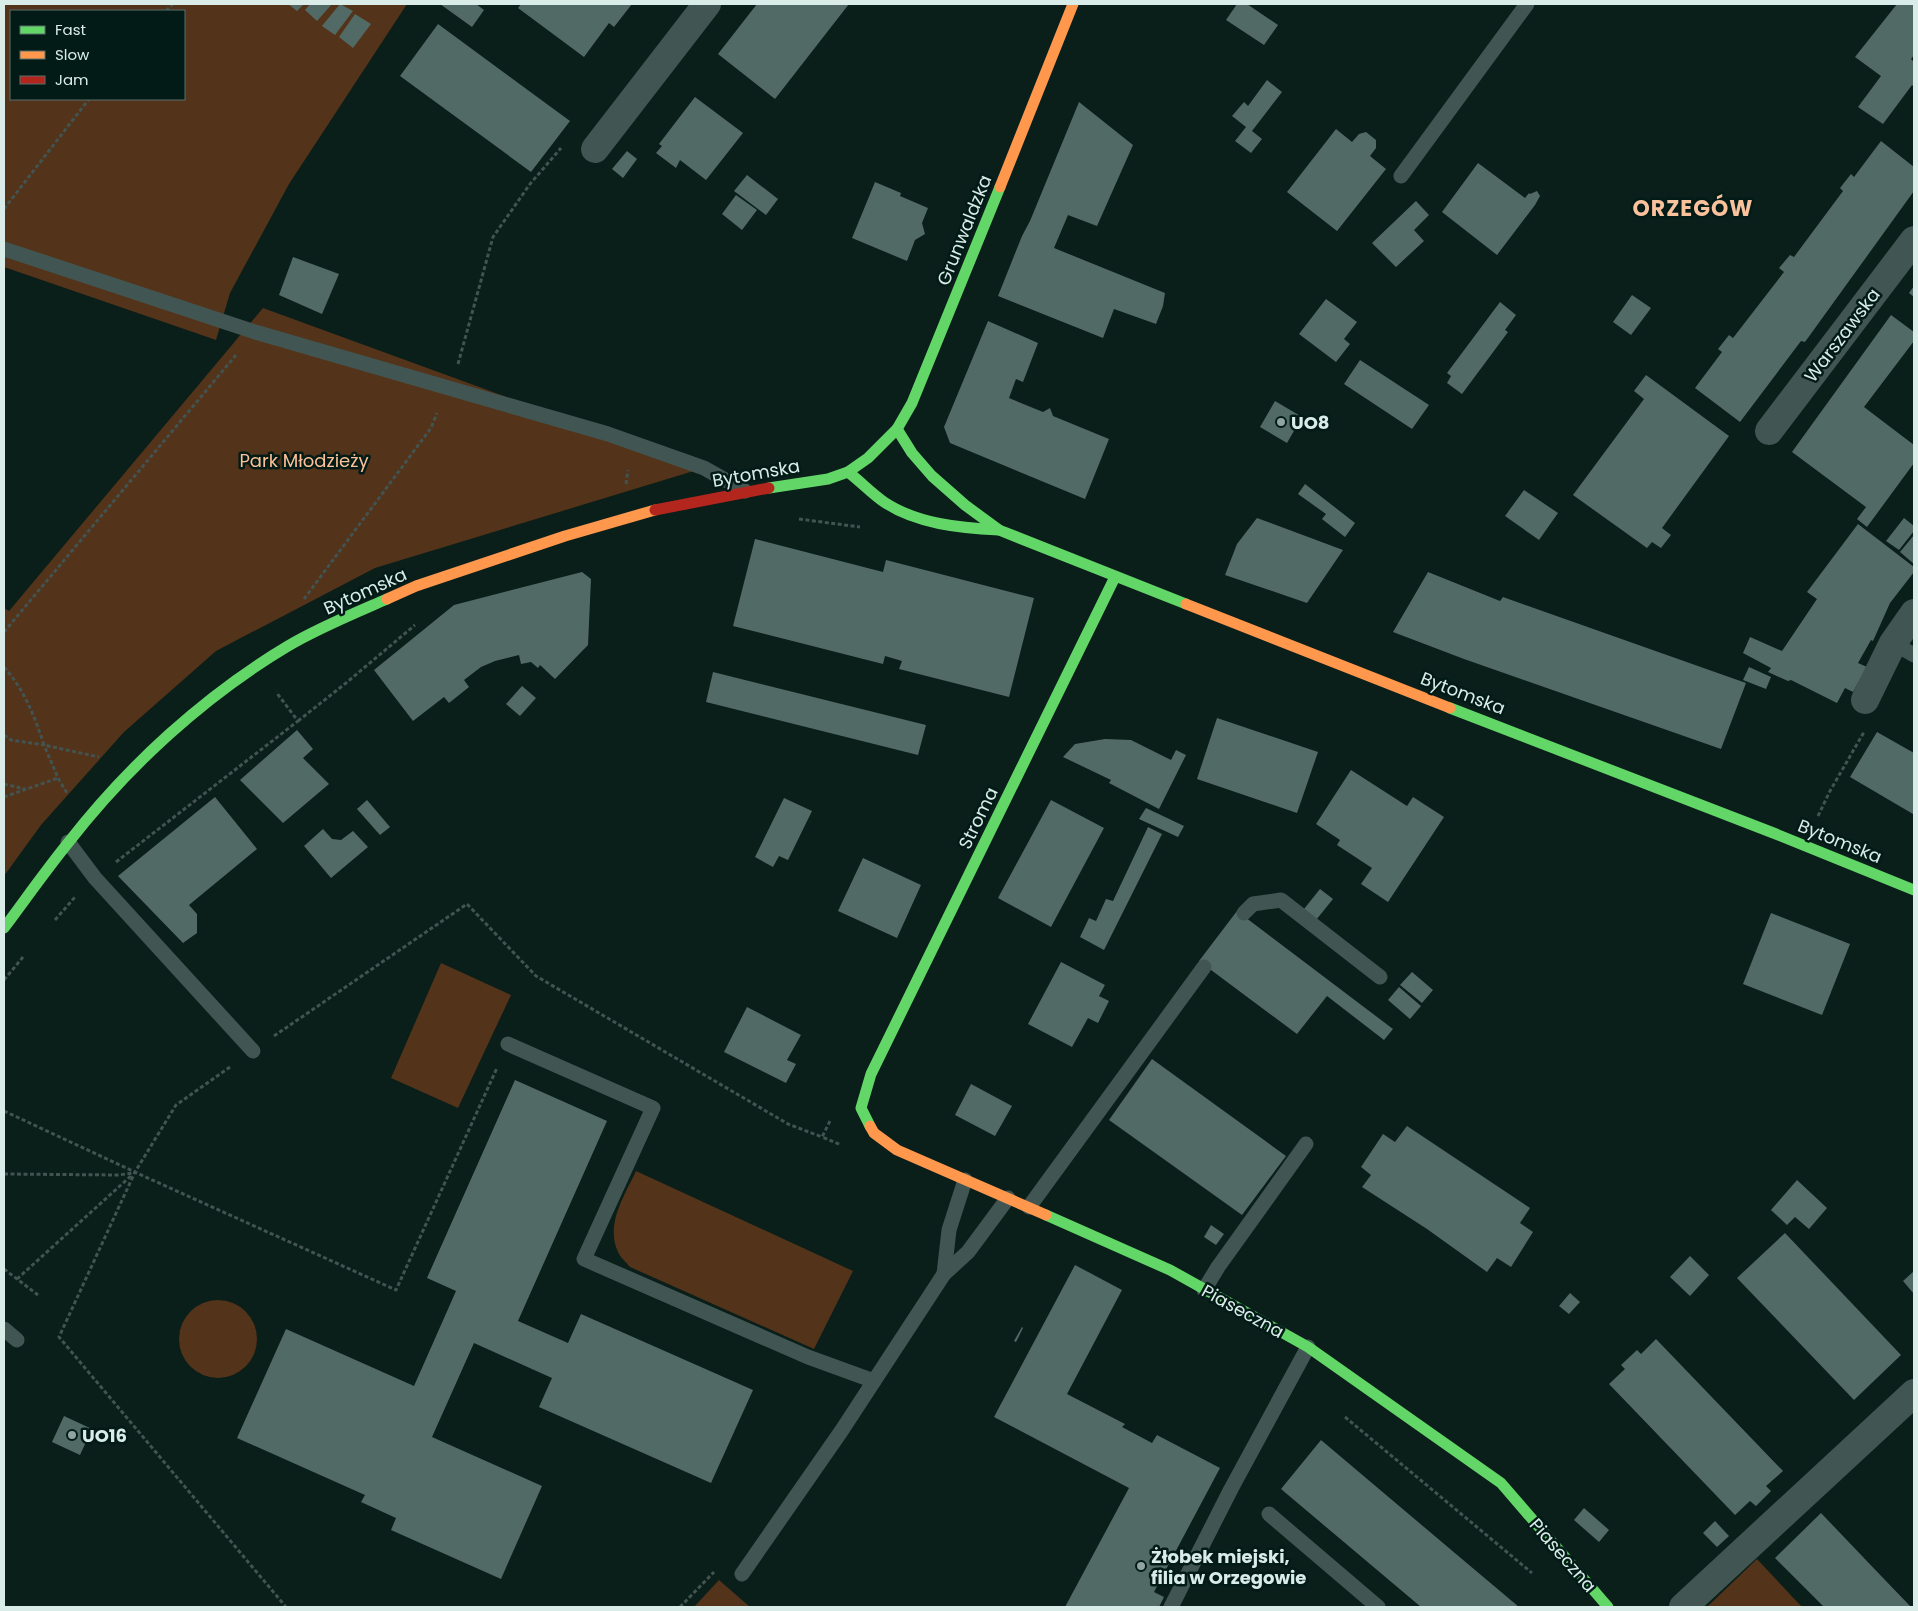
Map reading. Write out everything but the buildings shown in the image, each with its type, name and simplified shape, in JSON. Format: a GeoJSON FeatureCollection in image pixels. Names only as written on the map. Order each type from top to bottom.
{"type":"FeatureCollection","features":[{"type":"Feature","properties":{"kind":"street"},"geometry":{"type":"LineString","coordinates":[[595,149],[707,4]]}},
{"type":"Feature","properties":{"kind":"street","name":"Grunwaldzka"},"geometry":{"type":"LineString","coordinates":[[868,458],[897,429],[912,403],[960,289],[1073,4]]}},
{"type":"Feature","properties":{"kind":"street","name":"Warszawska"},"geometry":{"type":"LineString","coordinates":[[1769,431],[1914,240]]}},
{"type":"Feature","properties":{"kind":"street","name":"Bytomska"},"geometry":{"type":"LineString","coordinates":[[897,429],[913,455],[923,466],[970,510],[999,530],[1776,834],[1914,890]]}},
{"type":"Feature","properties":{"kind":"street","name":"Bytomska"},"geometry":{"type":"LineString","coordinates":[[4,928],[68,842],[117,786],[161,742],[208,702],[289,645],[416,586],[565,536],[663,508],[746,491],[828,478],[848,472],[868,458]]}},
{"type":"Feature","properties":{"kind":"street","name":"Bytomska"},"geometry":{"type":"LineString","coordinates":[[848,472],[884,502],[914,517],[968,529],[999,530]]}},
{"type":"Feature","properties":{"kind":"street","name":"Stroma"},"geometry":{"type":"LineString","coordinates":[[871,1074],[1116,577]]}},
{"type":"Feature","properties":{"kind":"street"},"geometry":{"type":"LineString","coordinates":[[1865,700],[1904,649],[1914,613]]}},
{"type":"Feature","properties":{"kind":"street","name":"Piaseczna"},"geometry":{"type":"LineString","coordinates":[[871,1074],[861,1108],[874,1133],[897,1150],[1170,1270],[1308,1347],[1501,1483],[1604,1602]]}},
{"type":"Feature","properties":{"kind":"street"},"geometry":{"type":"LineString","coordinates":[[1683,1607],[1914,1393]]}},
{"type":"Feature","properties":{"kind":"lane"},"geometry":{"type":"LineString","coordinates":[[1401,176],[1527,4]]}},
{"type":"Feature","properties":{"kind":"lane"},"geometry":{"type":"LineString","coordinates":[[4,249],[255,332],[608,434],[704,468],[746,491]]}},
{"type":"Feature","properties":{"kind":"lane"},"geometry":{"type":"LineString","coordinates":[[68,842],[95,878],[253,1051]]}},
{"type":"Feature","properties":{"kind":"lane"},"geometry":{"type":"LineString","coordinates":[[1244,913],[1253,904],[1281,900],[1380,978]]}},
{"type":"Feature","properties":{"kind":"lane"},"geometry":{"type":"LineString","coordinates":[[1029,1207],[1204,967]]}},
{"type":"Feature","properties":{"kind":"lane"},"geometry":{"type":"LineString","coordinates":[[508,1044],[653,1108],[584,1258],[808,1358],[874,1381]]}},
{"type":"Feature","properties":{"kind":"lane"},"geometry":{"type":"LineString","coordinates":[[1204,1290],[1218,1267],[1306,1144]]}},
{"type":"Feature","properties":{"kind":"lane"},"geometry":{"type":"LineString","coordinates":[[944,1274],[949,1230],[965,1180]]}},
{"type":"Feature","properties":{"kind":"lane"},"geometry":{"type":"LineString","coordinates":[[742,1574],[874,1381],[944,1274],[968,1252],[1008,1198]]}},
{"type":"Feature","properties":{"kind":"lane"},"geometry":{"type":"LineString","coordinates":[[4,1329],[17,1340]]}},
{"type":"Feature","properties":{"kind":"lane"},"geometry":{"type":"LineString","coordinates":[[1171,1607],[1231,1489],[1308,1347]]}},
{"type":"Feature","properties":{"kind":"lane"},"geometry":{"type":"LineString","coordinates":[[1269,1514],[1378,1607]]}},
{"type":"Feature","properties":{"kind":"lane"},"geometry":{"type":"LineString","coordinates":[[1586,1607],[1604,1602]]}},
{"type":"Feature","properties":{"kind":"path"},"geometry":{"type":"LineString","coordinates":[[4,209],[88,100]]}},
{"type":"Feature","properties":{"kind":"path"},"geometry":{"type":"LineString","coordinates":[[302,602],[431,428],[457,368],[493,237],[530,184]]}},
{"type":"Feature","properties":{"kind":"path"},"geometry":{"type":"LineString","coordinates":[[4,631],[255,332]]}},
{"type":"Feature","properties":{"kind":"path"},"geometry":{"type":"LineString","coordinates":[[792,518],[868,528]]}},
{"type":"Feature","properties":{"kind":"path"},"geometry":{"type":"LineString","coordinates":[[49,927],[81,890],[95,878],[346,683],[418,622]]}},
{"type":"Feature","properties":{"kind":"path"},"geometry":{"type":"LineString","coordinates":[[257,666],[298,721]]}},
{"type":"Feature","properties":{"kind":"path"},"geometry":{"type":"LineString","coordinates":[[4,667],[19,684],[58,778],[72,800]]}},
{"type":"Feature","properties":{"kind":"path"},"geometry":{"type":"LineString","coordinates":[[4,735],[11,740],[100,757]]}},
{"type":"Feature","properties":{"kind":"path"},"geometry":{"type":"LineString","coordinates":[[1816,819],[1862,736]]}},
{"type":"Feature","properties":{"kind":"path"},"geometry":{"type":"LineString","coordinates":[[4,797],[58,778]]}},
{"type":"Feature","properties":{"kind":"path"},"geometry":{"type":"LineString","coordinates":[[4,784],[26,789]]}},
{"type":"Feature","properties":{"kind":"path"},"geometry":{"type":"LineString","coordinates":[[286,1607],[59,1337],[135,1172],[176,1105],[467,904],[536,976],[788,1124],[822,1136]]}},
{"type":"Feature","properties":{"kind":"path"},"geometry":{"type":"LineString","coordinates":[[4,980],[30,950]]}},
{"type":"Feature","properties":{"kind":"path"},"geometry":{"type":"LineString","coordinates":[[4,1111],[396,1290],[508,1044]]}},
{"type":"Feature","properties":{"kind":"path"},"geometry":{"type":"LineString","coordinates":[[4,1174],[118,1175],[135,1172]]}},
{"type":"Feature","properties":{"kind":"path"},"geometry":{"type":"LineString","coordinates":[[17,1279],[135,1172]]}},
{"type":"Feature","properties":{"kind":"path"},"geometry":{"type":"LineString","coordinates":[[4,1269],[38,1295]]}},
{"type":"Feature","properties":{"kind":"path"},"geometry":{"type":"LineString","coordinates":[[1339,1412],[1535,1576]]}},
{"type":"Feature","properties":{"kind":"path"},"geometry":{"type":"LineString","coordinates":[[680,1607],[717,1569]]}},
{"type":"Feature","properties":{"kind":"green space"},"geometry":{"type":"Polygon","coordinates":[[[4,4],[407,4],[289,184],[230,293],[216,340],[4,267],[4,4]]]}},
{"type":"Feature","properties":{"kind":"green space","name":"Park Młodzieży"},"geometry":{"type":"Polygon","coordinates":[[[263,308],[608,434],[697,470],[375,568],[216,651],[124,732],[41,825],[4,876],[4,608],[9,611],[263,308]]]}},
{"type":"Feature","properties":{"kind":"green space"},"geometry":{"type":"Polygon","coordinates":[[[441,963],[511,995],[458,1108],[391,1078],[441,963]]]}},
{"type":"Feature","properties":{"kind":"green space"},"geometry":{"type":"Polygon","coordinates":[[[636,1171],[853,1271],[814,1349],[630,1267],[618,1252],[614,1231],[618,1210],[636,1171]]]}},
{"type":"Feature","properties":{"kind":"green space"},"geometry":{"type":"Polygon","coordinates":[[[218,1300],[233,1303],[250,1317],[254,1324],[257,1339],[254,1354],[240,1371],[233,1375],[218,1378],[203,1375],[186,1361],[182,1354],[179,1339],[182,1324],[196,1307],[203,1303],[218,1300]]]}},
{"type":"Feature","properties":{"kind":"green space"},"geometry":{"type":"Polygon","coordinates":[[[1757,1559],[1802,1607],[1707,1607],[1757,1559]]]}},
{"type":"Feature","properties":{"kind":"green space"},"geometry":{"type":"Polygon","coordinates":[[[719,1580],[750,1607],[694,1607],[719,1580]]]}},
{"type":"Feature","properties":{"kind":"traffic: fast"},"geometry":{"type":"LineString","coordinates":[[769,488],[828,479],[848,472],[868,458],[897,429],[912,403],[1000,187]]}},
{"type":"Feature","properties":{"kind":"traffic: fast"},"geometry":{"type":"LineString","coordinates":[[897,429],[912,453],[932,476],[965,505],[999,530],[1186,604]]}},
{"type":"Feature","properties":{"kind":"traffic: fast"},"geometry":{"type":"LineString","coordinates":[[848,472],[884,502],[910,515],[939,524],[999,530]]}},
{"type":"Feature","properties":{"kind":"traffic: fast"},"geometry":{"type":"LineString","coordinates":[[870,1126],[861,1108],[871,1074],[1115,577]]}},
{"type":"Feature","properties":{"kind":"traffic: fast"},"geometry":{"type":"LineString","coordinates":[[4,928],[91,814],[169,734],[227,687],[288,646],[324,627],[387,599]]}},
{"type":"Feature","properties":{"kind":"traffic: fast"},"geometry":{"type":"LineString","coordinates":[[1450,708],[1776,834],[1914,890]]}},
{"type":"Feature","properties":{"kind":"traffic: fast"},"geometry":{"type":"LineString","coordinates":[[1046,1215],[1170,1270],[1308,1347],[1501,1483],[1608,1607]]}},
{"type":"Feature","properties":{"kind":"traffic: slow"},"geometry":{"type":"LineString","coordinates":[[1000,187],[1073,4]]}},
{"type":"Feature","properties":{"kind":"traffic: slow"},"geometry":{"type":"LineString","coordinates":[[387,599],[416,586],[565,536],[655,510]]}},
{"type":"Feature","properties":{"kind":"traffic: slow"},"geometry":{"type":"LineString","coordinates":[[1186,604],[1450,708]]}},
{"type":"Feature","properties":{"kind":"traffic: slow"},"geometry":{"type":"LineString","coordinates":[[870,1126],[874,1133],[897,1150],[1046,1215]]}},
{"type":"Feature","properties":{"kind":"traffic: jam"},"geometry":{"type":"LineString","coordinates":[[655,510],[769,488]]}},
{"type":"Feature","properties":{"kind":"place","name":"UO8"},"geometry":{"type":"Point","coordinates":[1281,422]}},
{"type":"Feature","properties":{"kind":"place","name":"UO16"},"geometry":{"type":"Point","coordinates":[72,1435]}},
{"type":"Feature","properties":{"kind":"place","name":"Żłobek miejski, filia w Orzegowie"},"geometry":{"type":"Point","coordinates":[1141,1566]}},
{"type":"Feature","properties":{"kind":"district","name":"ORZEGÓW"},"geometry":{"type":"Point","coordinates":[1693,208]}}]}
